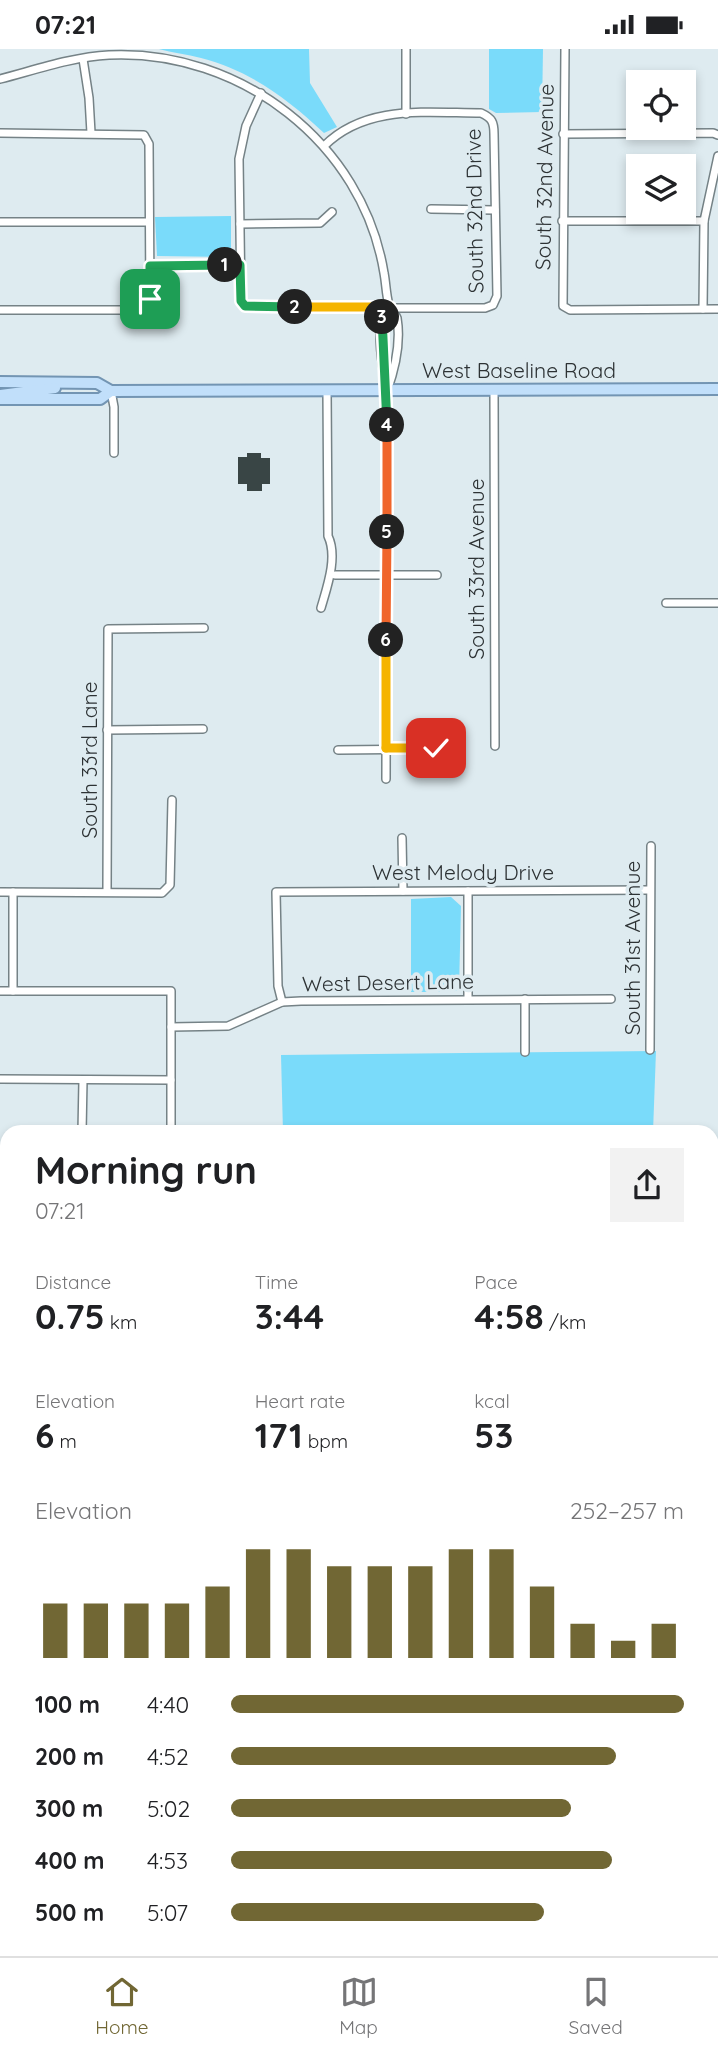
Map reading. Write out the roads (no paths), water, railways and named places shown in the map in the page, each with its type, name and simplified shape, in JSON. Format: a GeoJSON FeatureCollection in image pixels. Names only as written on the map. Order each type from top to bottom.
{"type":"FeatureCollection","features":[{"type":"Feature","properties":{"kind":"main road","name":"West Baseline Road"},"geometry":{"type":"LineString","coordinates":[[0,382],[97,383],[111,391],[718,390]]}},
{"type":"Feature","properties":{"kind":"main road"},"geometry":{"type":"LineString","coordinates":[[0,397],[52,389],[71,382]]}},
{"type":"Feature","properties":{"kind":"main road","name":"West Baseline Road"},"geometry":{"type":"LineString","coordinates":[[0,397],[100,399],[111,391]]}},
{"type":"Feature","properties":{"kind":"street"},"geometry":{"type":"LineString","coordinates":[[324,146],[332,137],[373,116],[406,114],[406,49]]}},
{"type":"Feature","properties":{"kind":"street","name":"South 32nd Avenue"},"geometry":{"type":"LineString","coordinates":[[565,49],[563,306],[570,310],[703,309]]}},
{"type":"Feature","properties":{"kind":"street"},"geometry":{"type":"LineString","coordinates":[[0,79],[83,59],[150,52],[223,73],[287,109],[324,146],[348,179],[372,227],[383,264],[390,307],[397,316],[396,365],[387,391]]}},
{"type":"Feature","properties":{"kind":"street"},"geometry":{"type":"LineString","coordinates":[[83,59],[91,133]]}},
{"type":"Feature","properties":{"kind":"street"},"geometry":{"type":"LineString","coordinates":[[261,93],[242,141],[239,159],[241,301],[245,306],[253,308],[390,307]]}},
{"type":"Feature","properties":{"kind":"street","name":"South 32nd Drive"},"geometry":{"type":"LineString","coordinates":[[390,307],[485,308],[493,305],[497,296],[494,123],[491,118],[481,113],[406,114]]}},
{"type":"Feature","properties":{"kind":"street"},"geometry":{"type":"LineString","coordinates":[[0,133],[139,133],[147,139],[150,266],[148,305],[139,310],[0,310]]}},
{"type":"Feature","properties":{"kind":"street"},"geometry":{"type":"LineString","coordinates":[[563,134],[718,135]]}},
{"type":"Feature","properties":{"kind":"street"},"geometry":{"type":"LineString","coordinates":[[718,156],[704,221],[703,309],[718,309]]}},
{"type":"Feature","properties":{"kind":"street"},"geometry":{"type":"LineString","coordinates":[[431,209],[495,210]]}},
{"type":"Feature","properties":{"kind":"street"},"geometry":{"type":"LineString","coordinates":[[240,224],[320,223],[332,212]]}},
{"type":"Feature","properties":{"kind":"street"},"geometry":{"type":"LineString","coordinates":[[562,221],[704,221]]}},
{"type":"Feature","properties":{"kind":"street"},"geometry":{"type":"LineString","coordinates":[[0,222],[149,222]]}},
{"type":"Feature","properties":{"kind":"street"},"geometry":{"type":"LineString","coordinates":[[150,266],[240,265]]}},
{"type":"Feature","properties":{"kind":"street"},"geometry":{"type":"LineString","coordinates":[[386,779],[387,391],[382,364],[382,317],[390,307]]}},
{"type":"Feature","properties":{"kind":"street"},"geometry":{"type":"LineString","coordinates":[[382,338],[397,338]]}},
{"type":"Feature","properties":{"kind":"street"},"geometry":{"type":"LineString","coordinates":[[111,391],[114,407],[114,453]]}},
{"type":"Feature","properties":{"kind":"street"},"geometry":{"type":"LineString","coordinates":[[321,608],[330,560],[327,391]]}},
{"type":"Feature","properties":{"kind":"street","name":"South 33rd Avenue"},"geometry":{"type":"LineString","coordinates":[[494,391],[495,746]]}},
{"type":"Feature","properties":{"kind":"street"},"geometry":{"type":"LineString","coordinates":[[335,575],[438,575]]}},
{"type":"Feature","properties":{"kind":"street"},"geometry":{"type":"LineString","coordinates":[[666,603],[718,603]]}},
{"type":"Feature","properties":{"kind":"street","name":"South 33rd Lane"},"geometry":{"type":"LineString","coordinates":[[107,891],[108,629],[204,628]]}},
{"type":"Feature","properties":{"kind":"street"},"geometry":{"type":"LineString","coordinates":[[107,730],[203,729]]}},
{"type":"Feature","properties":{"kind":"street"},"geometry":{"type":"LineString","coordinates":[[338,750],[436,748]]}},
{"type":"Feature","properties":{"kind":"street"},"geometry":{"type":"LineString","coordinates":[[0,892],[167,891],[170,885],[172,800]]}},
{"type":"Feature","properties":{"kind":"street"},"geometry":{"type":"LineString","coordinates":[[402,838],[402,891]]}},
{"type":"Feature","properties":{"kind":"street","name":"South 31st Avenue"},"geometry":{"type":"LineString","coordinates":[[650,1050],[651,846]]}},
{"type":"Feature","properties":{"kind":"street","name":"West Melody Drive"},"geometry":{"type":"LineString","coordinates":[[282,1002],[278,986],[276,892],[650,890]]}},
{"type":"Feature","properties":{"kind":"street"},"geometry":{"type":"LineString","coordinates":[[468,891],[468,999]]}},
{"type":"Feature","properties":{"kind":"street"},"geometry":{"type":"LineString","coordinates":[[13,892],[13,991]]}},
{"type":"Feature","properties":{"kind":"street"},"geometry":{"type":"LineString","coordinates":[[0,991],[171,992],[171,1125]]}},
{"type":"Feature","properties":{"kind":"street"},"geometry":{"type":"LineString","coordinates":[[525,999],[526,1052]]}},
{"type":"Feature","properties":{"kind":"street","name":"West Desert Lane"},"geometry":{"type":"LineString","coordinates":[[171,1027],[228,1027],[282,1002],[611,999]]}},
{"type":"Feature","properties":{"kind":"street"},"geometry":{"type":"LineString","coordinates":[[0,1079],[171,1080]]}},
{"type":"Feature","properties":{"kind":"street"},"geometry":{"type":"LineString","coordinates":[[82,1125],[83,1080]]}}]}
